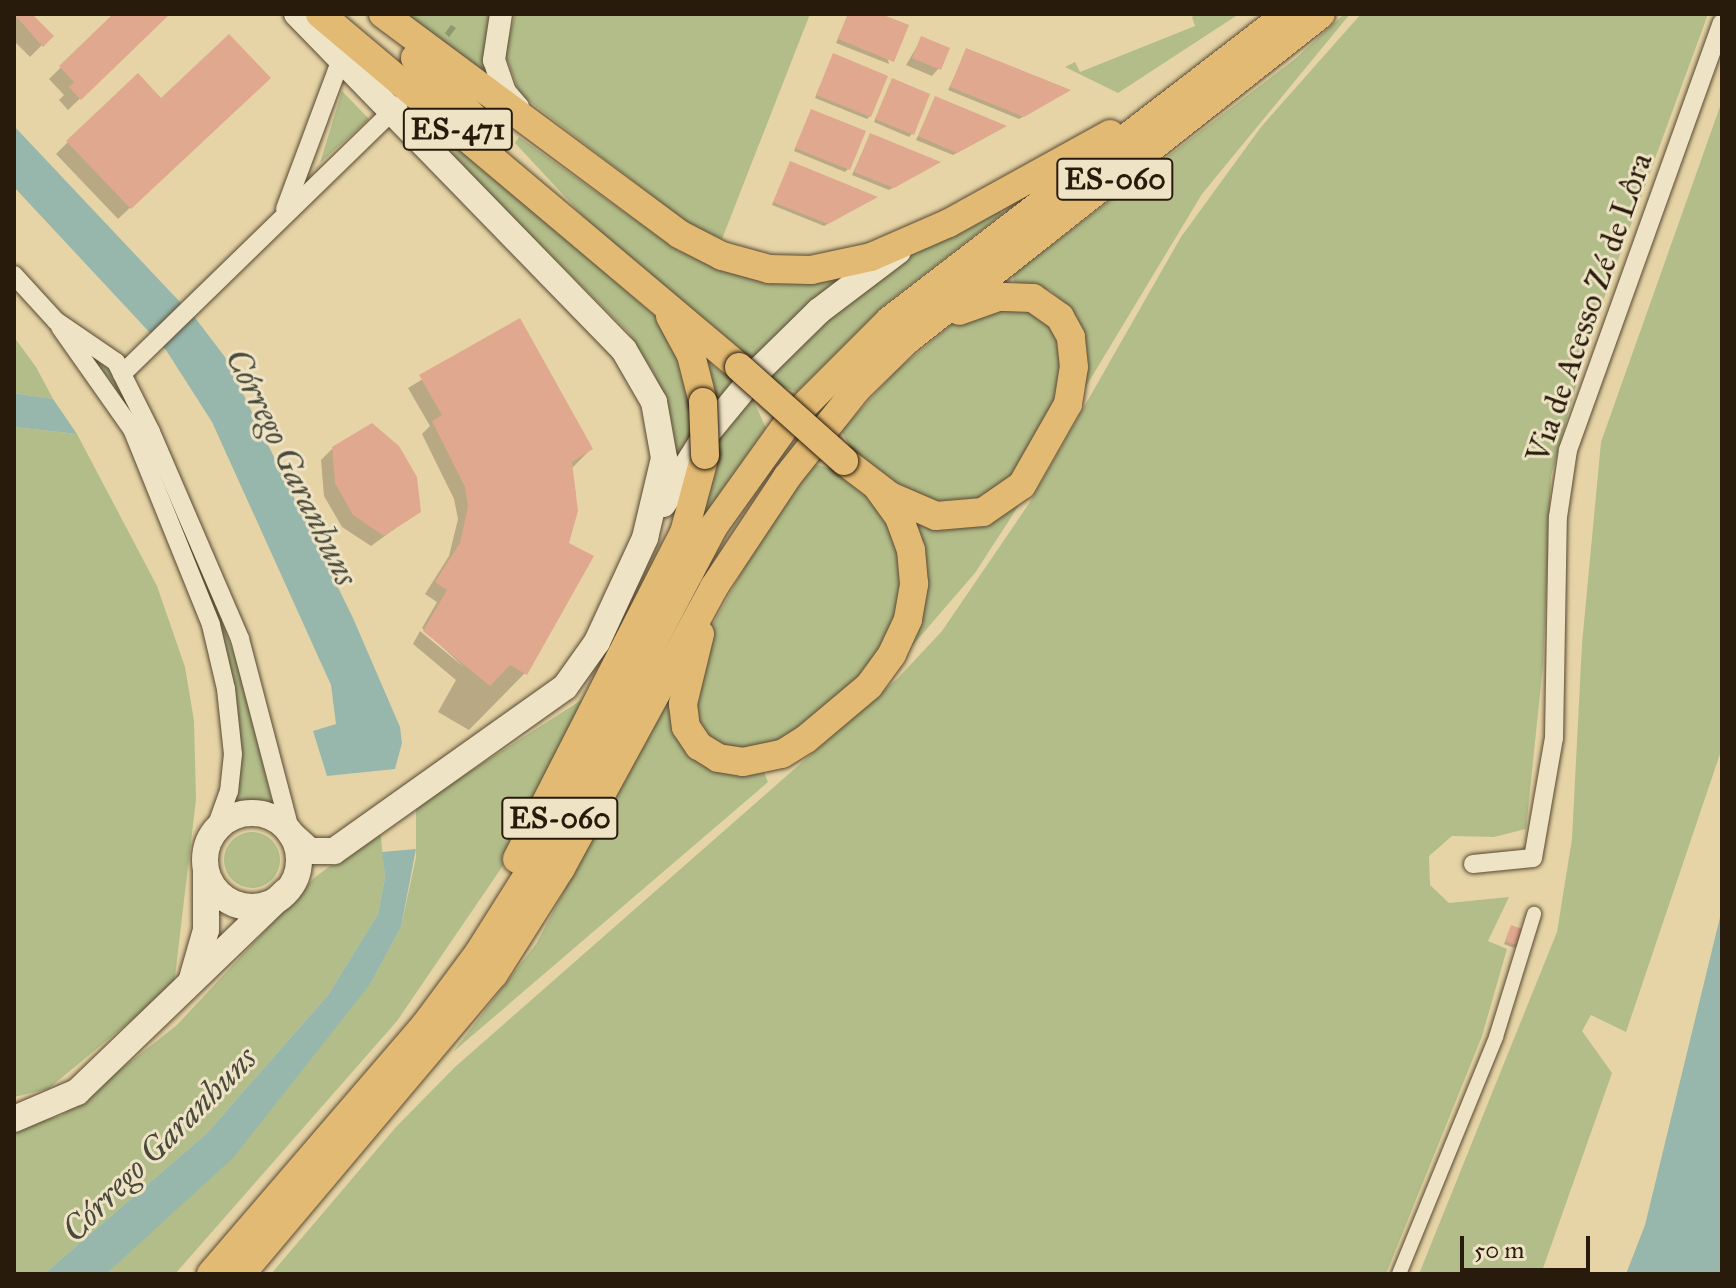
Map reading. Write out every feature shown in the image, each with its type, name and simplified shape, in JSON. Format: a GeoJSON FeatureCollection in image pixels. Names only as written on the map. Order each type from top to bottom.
{"type":"FeatureCollection","features":[{"type":"Feature","properties":{"kind":"main road"},"geometry":{"type":"LineString","coordinates":[[297,14],[601,324],[646,382],[660,421],[664,458],[645,538]]}},
{"type":"Feature","properties":{"kind":"main road","name":"ES-471"},"geometry":{"type":"LineString","coordinates":[[320,14],[597,243],[878,488]]}},
{"type":"Feature","properties":{"kind":"main road","name":"ES-471"},"geometry":{"type":"LineString","coordinates":[[372,14],[597,243]]}},
{"type":"Feature","properties":{"kind":"main road"},"geometry":{"type":"LineString","coordinates":[[383,14],[619,193],[700,247],[769,269],[831,268],[918,239]]}},
{"type":"Feature","properties":{"kind":"main road","name":"ES-060"},"geometry":{"type":"LineString","coordinates":[[211,1274],[452,990],[514,899],[714,526],[790,420],[890,320],[1287,14]]}},
{"type":"Feature","properties":{"kind":"main road","name":"ES-060"},"geometry":{"type":"LineString","coordinates":[[241,1274],[442,1042],[510,951],[738,549],[816,437],[906,341],[1321,14]]}},
{"type":"Feature","properties":{"kind":"main road"},"geometry":{"type":"LineString","coordinates":[[188,989],[206,930],[206,869],[214,833],[246,814],[271,818],[310,851],[334,851],[563,689],[604,630],[645,538],[708,432],[760,369],[829,302],[918,239],[1188,91]]}},
{"type":"Feature","properties":{"kind":"main road"},"geometry":{"type":"LineString","coordinates":[[396,1057],[457,972],[684,533],[705,455],[703,402],[682,337],[648,287]]}},
{"type":"Feature","properties":{"kind":"main road"},"geometry":{"type":"LineString","coordinates":[[878,488],[936,516],[970,516],[996,507],[1028,476],[1060,421],[1072,386],[1074,348],[1067,326],[1052,309],[1033,298],[1011,296],[974,304],[906,341]]}},
{"type":"Feature","properties":{"kind":"main road"},"geometry":{"type":"LineString","coordinates":[[738,549],[695,647],[683,716],[699,746],[718,758],[743,762],[782,754],[806,739],[869,686],[901,637],[912,602],[913,567],[906,533],[878,488]]}},
{"type":"Feature","properties":{"kind":"main road"},"geometry":{"type":"LineString","coordinates":[[14,1119],[77,1092],[188,989],[285,892],[297,870],[291,834]]}},
{"type":"Feature","properties":{"kind":"main road"},"geometry":{"type":"LineString","coordinates":[[206,869],[217,891],[238,905],[264,905],[285,892]]}},
{"type":"Feature","properties":{"kind":"street"},"geometry":{"type":"LineString","coordinates":[[501,14],[494,60],[505,92],[619,193]]}},
{"type":"Feature","properties":{"kind":"street","name":"Via de Acesso Zé de Lôra"},"geometry":{"type":"LineString","coordinates":[[1473,864],[1533,858],[1554,738],[1558,517],[1568,450],[1722,23]]}},
{"type":"Feature","properties":{"kind":"street"},"geometry":{"type":"LineString","coordinates":[[283,215],[341,59]]}},
{"type":"Feature","properties":{"kind":"street"},"geometry":{"type":"LineString","coordinates":[[122,374],[412,92]]}},
{"type":"Feature","properties":{"kind":"street"},"geometry":{"type":"LineString","coordinates":[[14,275],[56,321],[132,429],[211,625],[226,689],[233,754],[229,791],[214,833]]}},
{"type":"Feature","properties":{"kind":"street"},"geometry":{"type":"LineString","coordinates":[[56,321],[102,350],[122,374],[170,469],[231,615],[291,834]]}},
{"type":"Feature","properties":{"kind":"street"},"geometry":{"type":"LineString","coordinates":[[1399,1274],[1496,1037],[1534,914]]}},
{"type":"Feature","properties":{"kind":"green space"},"geometry":{"type":"Polygon","coordinates":[[[399,14],[497,14],[486,73],[399,14]]]}},
{"type":"Feature","properties":{"kind":"green space"},"geometry":{"type":"Polygon","coordinates":[[[515,14],[810,14],[722,239],[692,226],[520,94],[505,54],[515,14]]]}},
{"type":"Feature","properties":{"kind":"green space"},"geometry":{"type":"Polygon","coordinates":[[[1197,14],[1239,14],[1118,93],[1065,67],[1075,62],[1080,72],[1195,26],[1192,17],[1197,14]]]}},
{"type":"Feature","properties":{"kind":"green space"},"geometry":{"type":"Polygon","coordinates":[[[1344,14],[1350,14],[1202,194],[1076,403],[1068,306],[1050,290],[1014,282],[1013,275],[1296,58],[1344,14]]]}},
{"type":"Feature","properties":{"kind":"green space"},"geometry":{"type":"Polygon","coordinates":[[[1361,14],[1708,14],[1589,339],[1551,476],[1543,665],[1526,829],[1494,837],[1452,836],[1429,856],[1430,885],[1449,903],[1509,897],[1488,941],[1507,949],[1482,1036],[1386,1274],[271,1274],[396,1127],[455,1067],[898,678],[942,631],[1028,505],[1181,237],[1261,127],[1361,14]]]}},
{"type":"Feature","properties":{"kind":"green space"},"geometry":{"type":"Polygon","coordinates":[[[341,46],[753,400],[766,428],[695,528],[676,529],[678,460],[670,416],[654,373],[629,333],[341,46]]]}},
{"type":"Feature","properties":{"kind":"green space"},"geometry":{"type":"Polygon","coordinates":[[[342,91],[369,119],[320,163],[342,91]]]}},
{"type":"Feature","properties":{"kind":"green space"},"geometry":{"type":"Polygon","coordinates":[[[1722,101],[1722,748],[1626,1032],[1591,1015],[1582,1031],[1612,1073],[1541,1274],[1419,1274],[1557,932],[1572,839],[1582,644],[1601,442],[1722,101]]]}},
{"type":"Feature","properties":{"kind":"green space"},"geometry":{"type":"Polygon","coordinates":[[[519,137],[679,251],[752,279],[839,280],[999,210],[1002,214],[884,305],[797,392],[767,381],[582,215],[515,143],[519,137]]]}},
{"type":"Feature","properties":{"kind":"green space"},"geometry":{"type":"Polygon","coordinates":[[[1014,304],[1057,324],[1068,375],[1018,478],[992,501],[920,502],[854,453],[841,431],[896,371],[956,321],[1014,304]]]}},
{"type":"Feature","properties":{"kind":"green space"},"geometry":{"type":"Polygon","coordinates":[[[14,337],[36,367],[53,399],[14,393],[14,337]]]}},
{"type":"Feature","properties":{"kind":"green space"},"geometry":{"type":"Polygon","coordinates":[[[79,347],[110,370],[136,416],[164,476],[237,661],[274,809],[234,805],[240,733],[223,635],[135,418],[112,381],[79,347]]]}},
{"type":"Feature","properties":{"kind":"green space"},"geometry":{"type":"Polygon","coordinates":[[[14,427],[77,434],[157,586],[185,667],[194,721],[196,799],[174,985],[48,1089],[14,1097],[14,427]]]}},
{"type":"Feature","properties":{"kind":"green space"},"geometry":{"type":"Polygon","coordinates":[[[812,463],[840,472],[871,495],[899,543],[901,613],[859,682],[769,749],[717,748],[693,713],[708,633],[769,523],[812,463]]]}},
{"type":"Feature","properties":{"kind":"green space"},"geometry":{"type":"Polygon","coordinates":[[[1032,485],[975,573],[893,668],[913,523],[1032,485]]]}},
{"type":"Feature","properties":{"kind":"green space"},"geometry":{"type":"Polygon","coordinates":[[[666,698],[672,698],[672,713],[763,770],[768,782],[453,1052],[536,944],[666,698]]]}},
{"type":"Feature","properties":{"kind":"green space"},"geometry":{"type":"Polygon","coordinates":[[[583,699],[502,867],[397,1021],[175,1274],[106,1274],[371,983],[401,927],[416,857],[416,806],[583,699]]]}},
{"type":"Feature","properties":{"kind":"green space"},"geometry":{"type":"Polygon","coordinates":[[[380,829],[385,877],[378,914],[328,995],[207,1133],[44,1274],[14,1274],[14,1127],[61,1116],[177,1025],[314,878],[380,829]]]}},
{"type":"Feature","properties":{"kind":"green space"},"geometry":{"type":"Polygon","coordinates":[[[252,832],[272,840],[280,860],[272,880],[252,888],[232,880],[224,860],[232,840],[252,832]]]}},
{"type":"Feature","properties":{"kind":"water"},"geometry":{"type":"Polygon","coordinates":[[[14,126],[196,319],[225,357],[353,618],[400,727],[402,743],[395,769],[327,776],[313,731],[336,724],[331,685],[212,422],[166,350],[14,187],[14,126]]]}},
{"type":"Feature","properties":{"kind":"water"},"geometry":{"type":"Polygon","coordinates":[[[14,393],[53,399],[77,434],[14,427],[14,393]]]}},
{"type":"Feature","properties":{"kind":"water"},"geometry":{"type":"Polygon","coordinates":[[[416,849],[401,927],[371,983],[233,1158],[106,1274],[44,1274],[207,1133],[328,995],[378,914],[385,877],[382,852],[416,849]]]}},
{"type":"Feature","properties":{"kind":"water"},"geometry":{"type":"Polygon","coordinates":[[[1722,909],[1722,1274],[1626,1274],[1645,1225],[1722,909]]]}},
{"type":"Feature","properties":{"kind":"building"},"geometry":{"type":"Polygon","coordinates":[[[14,14],[32,14],[54,36],[43,47],[14,14]]]}},
{"type":"Feature","properties":{"kind":"building"},"geometry":{"type":"Polygon","coordinates":[[[113,14],[170,14],[81,100],[69,87],[74,82],[59,66],[113,14]]]}},
{"type":"Feature","properties":{"kind":"building"},"geometry":{"type":"Polygon","coordinates":[[[848,14],[881,14],[909,25],[894,62],[838,39],[848,14]]]}},
{"type":"Feature","properties":{"kind":"building"},"geometry":{"type":"Polygon","coordinates":[[[229,34],[271,78],[131,209],[66,141],[138,73],[161,98],[229,34]]]}},
{"type":"Feature","properties":{"kind":"building"},"geometry":{"type":"Polygon","coordinates":[[[921,36],[950,48],[941,70],[912,58],[921,36]]]}},
{"type":"Feature","properties":{"kind":"building"},"geometry":{"type":"Polygon","coordinates":[[[966,48],[1071,90],[1024,117],[950,87],[966,48]]]}},
{"type":"Feature","properties":{"kind":"building"},"geometry":{"type":"Polygon","coordinates":[[[833,53],[888,76],[871,117],[816,95],[833,53]]]}},
{"type":"Feature","properties":{"kind":"building"},"geometry":{"type":"Polygon","coordinates":[[[892,78],[930,94],[914,135],[875,119],[892,78]]]}},
{"type":"Feature","properties":{"kind":"building"},"geometry":{"type":"Polygon","coordinates":[[[935,96],[1007,126],[957,153],[918,136],[935,96]]]}},
{"type":"Feature","properties":{"kind":"building"},"geometry":{"type":"Polygon","coordinates":[[[811,109],[866,131],[850,170],[795,148],[811,109]]]}},
{"type":"Feature","properties":{"kind":"building"},"geometry":{"type":"Polygon","coordinates":[[[870,133],[941,162],[894,188],[854,172],[870,133]]]}},
{"type":"Feature","properties":{"kind":"building"},"geometry":{"type":"Polygon","coordinates":[[[790,161],[878,197],[828,224],[773,202],[790,161]]]}},
{"type":"Feature","properties":{"kind":"building"},"geometry":{"type":"Polygon","coordinates":[[[520,318],[593,449],[572,462],[578,511],[569,543],[594,556],[527,675],[510,665],[490,686],[423,631],[447,590],[435,582],[460,543],[468,506],[465,487],[432,421],[442,415],[419,375],[520,318]]]}},
{"type":"Feature","properties":{"kind":"building"},"geometry":{"type":"Polygon","coordinates":[[[372,423],[399,446],[417,477],[421,512],[384,536],[353,515],[335,483],[332,447],[372,423]]]}},
{"type":"Feature","properties":{"kind":"building"},"geometry":{"type":"Polygon","coordinates":[[[1511,925],[1525,930],[1519,946],[1505,941],[1511,925]]]}},
{"type":"Feature","properties":{"kind":"water label","name":"Córrego Garanhuns"},"geometry":{"type":"Point","coordinates":[292,467]}},
{"type":"Feature","properties":{"kind":"water label","name":"Córrego Garanhuns"},"geometry":{"type":"Point","coordinates":[159,1144]}}]}
